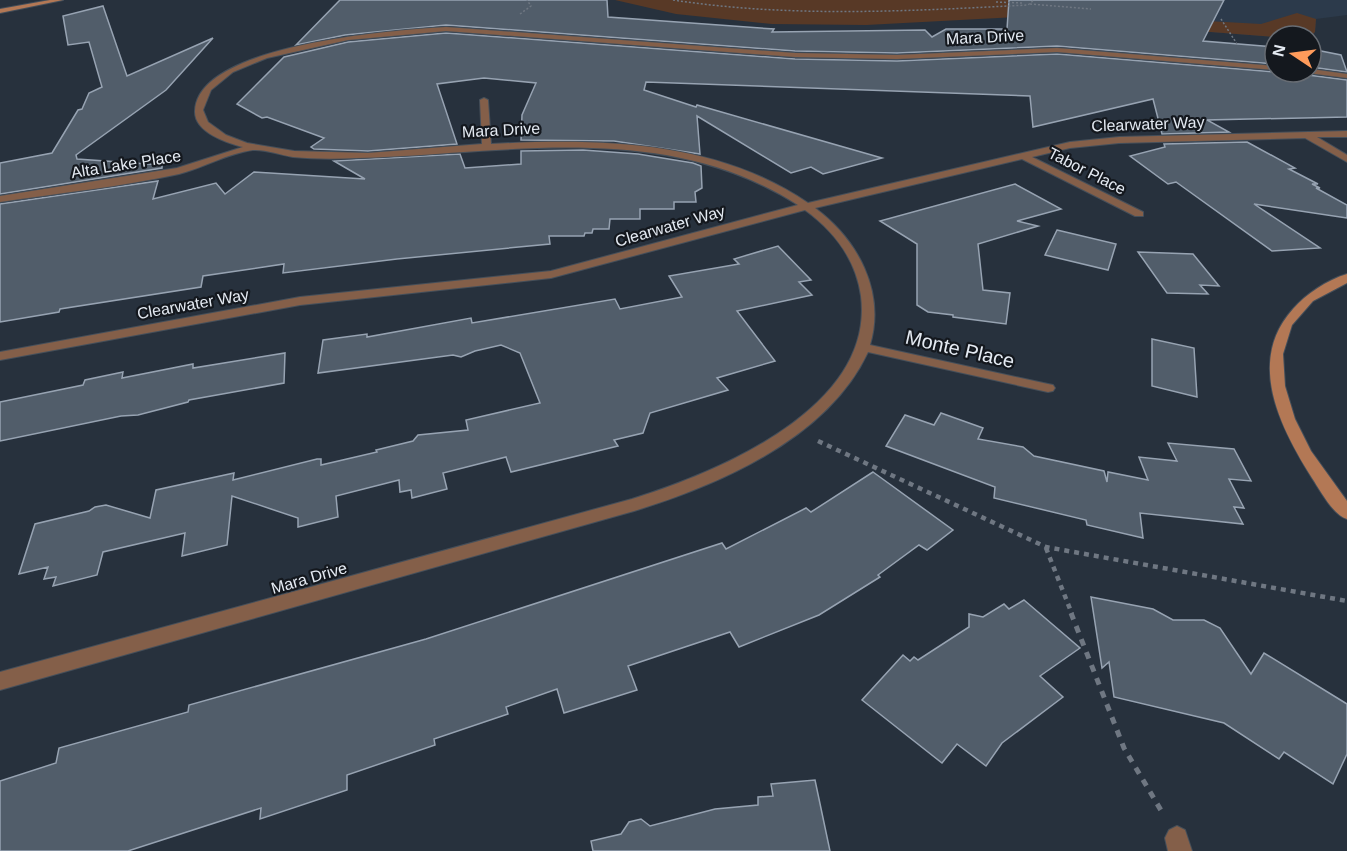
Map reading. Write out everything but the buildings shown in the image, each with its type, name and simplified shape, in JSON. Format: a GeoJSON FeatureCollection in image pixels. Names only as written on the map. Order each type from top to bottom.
{"type":"FeatureCollection","features":[{"type":"Feature","properties":{"kind":"street"},"geometry":{"type":"LineString","coordinates":[[0,11],[60,0]]}},
{"type":"Feature","properties":{"kind":"street","name":"Mara Drive"},"geometry":{"type":"LineString","coordinates":[[0,681],[680,490],[741,462],[807,419],[846,377],[863,347],[868,311],[860,270],[833,229],[808,206],[736,170],[656,150],[580,143],[487,146],[352,156],[298,154],[253,147],[218,134],[202,120],[200,101],[211,86],[247,64],[288,50],[339,38],[394,31],[468,30],[845,57],[1070,51],[1263,67]]}},
{"type":"Feature","properties":{"kind":"street"},"geometry":{"type":"LineString","coordinates":[[1323,73],[1347,76]]}},
{"type":"Feature","properties":{"kind":"street"},"geometry":{"type":"LineString","coordinates":[[484,100],[487,146]]}},
{"type":"Feature","properties":{"kind":"street","name":"Clearwater Way"},"geometry":{"type":"LineString","coordinates":[[0,356],[300,301],[551,274],[808,206],[1022,155],[1102,141],[1347,134]]}},
{"type":"Feature","properties":{"kind":"street"},"geometry":{"type":"LineString","coordinates":[[1307,136],[1347,159]]}},
{"type":"Feature","properties":{"kind":"street","name":"Alta Lake Place"},"geometry":{"type":"LineString","coordinates":[[0,199],[178,171],[253,147]]}},
{"type":"Feature","properties":{"kind":"street","name":"Tabor Place"},"geometry":{"type":"LineString","coordinates":[[1022,155],[1139,214]]}},
{"type":"Feature","properties":{"kind":"street"},"geometry":{"type":"LineString","coordinates":[[1347,278],[1311,296],[1290,317],[1278,341],[1275,366],[1280,399],[1294,436],[1347,513]]}},
{"type":"Feature","properties":{"kind":"street","name":"Monte Place"},"geometry":{"type":"LineString","coordinates":[[863,347],[1048,388]]}},
{"type":"Feature","properties":{"kind":"path"},"geometry":{"type":"LineString","coordinates":[[673,0],[719,8],[874,13],[969,10],[1029,4],[1034,0]]}},
{"type":"Feature","properties":{"kind":"path"},"geometry":{"type":"LineString","coordinates":[[996,2],[1091,9]]}},
{"type":"Feature","properties":{"kind":"path"},"geometry":{"type":"LineString","coordinates":[[1221,19],[1239,46]]}},
{"type":"Feature","properties":{"kind":"path"},"geometry":{"type":"LineString","coordinates":[[817,441],[1046,547],[1347,601]]}},
{"type":"Feature","properties":{"kind":"path"},"geometry":{"type":"LineString","coordinates":[[1046,547],[1124,748],[1179,844]]}},
{"type":"Feature","properties":{"kind":"shaded area"},"geometry":{"type":"Polygon","coordinates":[[[615,0],[1025,0],[1189,20],[1261,24],[1297,13],[1316,19],[1316,24],[1263,24],[1263,36],[1017,17],[866,25],[772,24],[676,14],[615,0]]]}},
{"type":"Feature","properties":{"kind":"shaded area"},"geometry":{"type":"Polygon","coordinates":[[[1025,0],[1347,0],[1347,15],[1316,19],[1316,24],[1263,24],[1263,36],[1103,24],[1025,0]]]}}]}
